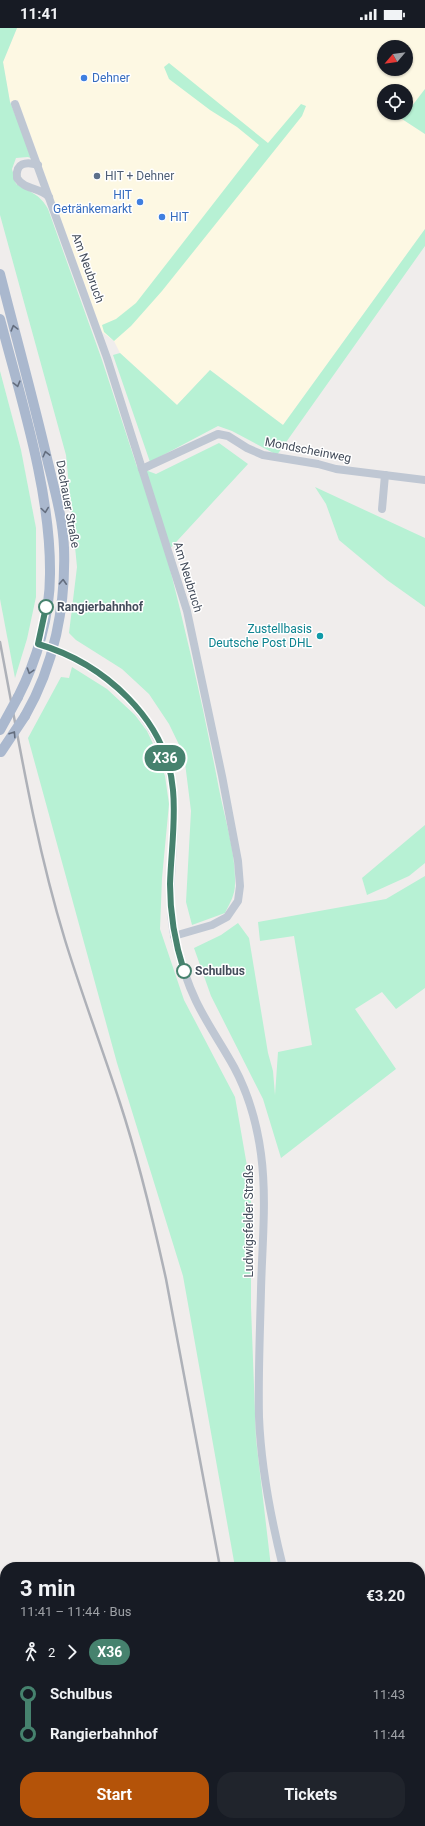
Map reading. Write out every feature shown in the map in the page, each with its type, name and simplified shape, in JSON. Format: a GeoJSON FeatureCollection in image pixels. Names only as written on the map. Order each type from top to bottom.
{"type":"FeatureCollection","features":[{"type":"Feature","properties":{"kind":"main road","name":"Dachauer Straße"},"geometry":{"type":"LineString","coordinates":[[0,274],[53,484],[64,546],[62,598],[53,648],[37,695],[0,753]]}},
{"type":"Feature","properties":{"kind":"main road","name":"Dachauer Straße"},"geometry":{"type":"LineString","coordinates":[[0,319],[41,482],[48,528],[50,576],[45,619],[28,677],[0,730]]}},
{"type":"Feature","properties":{"kind":"street","name":"Am Neubruch"},"geometry":{"type":"LineString","coordinates":[[15,104],[107,358],[187,611],[219,759],[238,861],[240,886],[238,901],[227,916],[212,925],[174,936]]}},
{"type":"Feature","properties":{"kind":"street"},"geometry":{"type":"LineString","coordinates":[[38,165],[30,163],[20,165],[17,169],[17,178],[24,186],[41,190],[50,198]]}},
{"type":"Feature","properties":{"kind":"street","name":"Mondscheinweg"},"geometry":{"type":"LineString","coordinates":[[142,469],[218,434],[228,436],[263,455],[318,464],[336,469],[425,480]]}},
{"type":"Feature","properties":{"kind":"street"},"geometry":{"type":"LineString","coordinates":[[382,509],[386,475]]}},
{"type":"Feature","properties":{"kind":"street","name":"Ludwigsfelder Straße"},"geometry":{"type":"LineString","coordinates":[[38,644],[53,648],[98,671],[124,692],[139,710],[160,745],[167,761],[173,788],[174,815],[170,884],[174,936],[184,970],[196,1002],[235,1069],[248,1100],[261,1153],[263,1215],[259,1417],[265,1476],[282,1562]]}},
{"type":"Feature","properties":{"kind":"shaded area"},"geometry":{"type":"Polygon","coordinates":[[[17,28],[425,28],[425,89],[413,105],[413,84],[377,84],[377,120],[404,120],[425,134],[425,229],[283,425],[210,370],[177,405],[120,353],[114,341],[102,332],[18,100],[10,102],[3,62],[17,28]]]}},
{"type":"Feature","properties":{"kind":"green space"},"geometry":{"type":"Polygon","coordinates":[[[0,28],[17,28],[3,62],[10,102],[33,159],[28,157],[16,158],[12,169],[16,184],[30,191],[42,200],[48,209],[102,360],[137,467],[156,474],[219,443],[248,464],[166,553],[201,700],[221,801],[230,836],[235,872],[234,892],[225,913],[192,925],[186,902],[191,811],[184,755],[169,724],[149,694],[122,669],[76,640],[69,633],[77,567],[66,455],[0,215],[0,28]]]}},
{"type":"Feature","properties":{"kind":"green space"},"geometry":{"type":"Polygon","coordinates":[[[169,63],[268,143],[301,104],[306,106],[302,116],[162,291],[131,326],[114,341],[104,332],[102,325],[116,319],[136,303],[259,145],[237,127],[210,110],[169,79],[164,67],[169,63]]]}},
{"type":"Feature","properties":{"kind":"green space"},"geometry":{"type":"Polygon","coordinates":[[[425,89],[425,134],[404,120],[413,120],[413,105],[425,89]]]}},
{"type":"Feature","properties":{"kind":"green space"},"geometry":{"type":"Polygon","coordinates":[[[425,229],[425,246],[277,455],[232,431],[218,426],[150,462],[113,355],[120,353],[177,405],[210,370],[283,425],[425,229]]]}},
{"type":"Feature","properties":{"kind":"green space"},"geometry":{"type":"Polygon","coordinates":[[[0,371],[21,450],[36,528],[36,597],[27,639],[15,678],[0,599],[0,371]]]}},
{"type":"Feature","properties":{"kind":"green space"},"geometry":{"type":"Polygon","coordinates":[[[315,487],[425,538],[425,607],[387,580],[339,540],[326,504],[315,487]]]}},
{"type":"Feature","properties":{"kind":"green space"},"geometry":{"type":"Polygon","coordinates":[[[72,667],[107,689],[135,715],[147,731],[165,776],[169,804],[162,878],[160,929],[184,1000],[235,1097],[251,1189],[251,1307],[256,1439],[270,1562],[234,1562],[183,1276],[117,1063],[28,738],[61,677],[69,678],[72,667]]]}},
{"type":"Feature","properties":{"kind":"green space"},"geometry":{"type":"Polygon","coordinates":[[[425,825],[425,863],[409,876],[367,895],[362,878],[425,825]]]}},
{"type":"Feature","properties":{"kind":"green space"},"geometry":{"type":"Polygon","coordinates":[[[425,876],[425,988],[396,1009],[382,992],[355,1009],[396,1069],[281,1158],[263,1099],[211,996],[194,948],[221,935],[238,923],[249,938],[268,1053],[273,1071],[275,1095],[278,1052],[312,1045],[294,936],[260,941],[258,922],[386,899],[425,876]]]}},
{"type":"Feature","properties":{"kind":"railway"},"geometry":{"type":"LineString","coordinates":[[0,642],[28,792],[54,903],[127,1125],[156,1235],[166,1279],[219,1562]]}},
{"type":"Feature","properties":{"kind":"bus line","name":"X36"},"geometry":{"type":"LineString","coordinates":[[46,607],[44,624],[38,644],[53,648],[98,671],[124,692],[139,710],[151,728],[167,761],[173,788],[174,808],[170,884],[171,911],[174,936],[184,971]]}},
{"type":"Feature","properties":{"kind":"place","name":"Dehner"},"geometry":{"type":"Point","coordinates":[84,78]}},
{"type":"Feature","properties":{"kind":"place","name":"HIT + Dehner"},"geometry":{"type":"Point","coordinates":[97,176]}},
{"type":"Feature","properties":{"kind":"place","name":"HIT Getränkemarkt"},"geometry":{"type":"Point","coordinates":[140,202]}},
{"type":"Feature","properties":{"kind":"place","name":"HIT"},"geometry":{"type":"Point","coordinates":[162,217]}},
{"type":"Feature","properties":{"kind":"place","name":"Rangierbahnhof"},"geometry":{"type":"Point","coordinates":[46,607]}},
{"type":"Feature","properties":{"kind":"place","name":"Zustellbasis Deutsche Post DHL"},"geometry":{"type":"Point","coordinates":[320,636]}},
{"type":"Feature","properties":{"kind":"place","name":"Schulbus"},"geometry":{"type":"Point","coordinates":[184,971]}}]}
